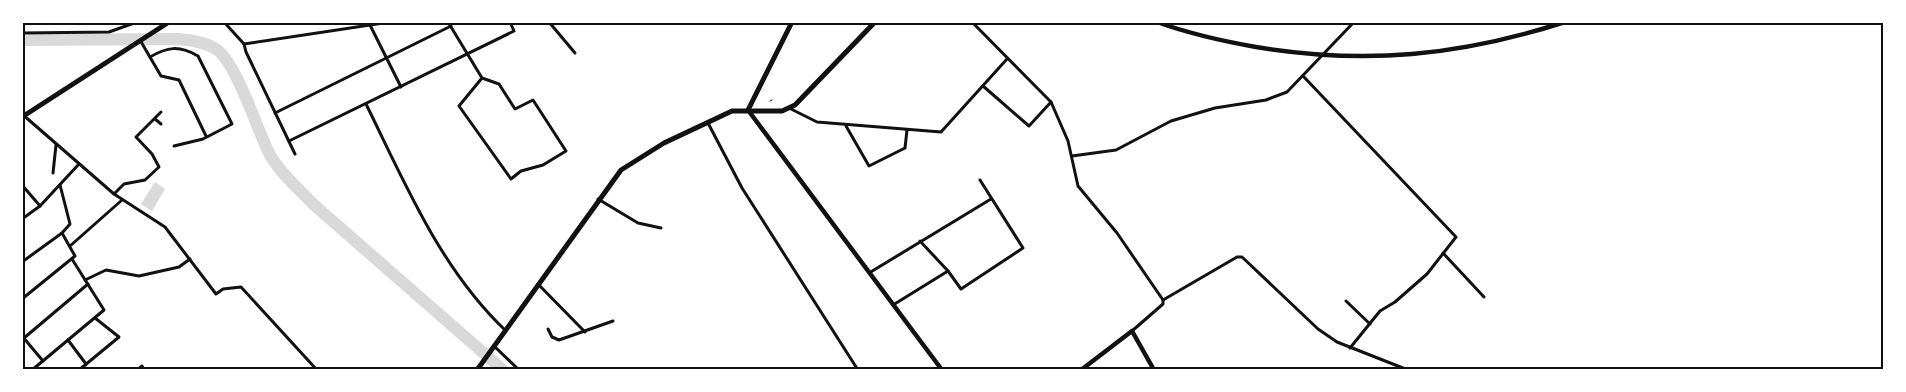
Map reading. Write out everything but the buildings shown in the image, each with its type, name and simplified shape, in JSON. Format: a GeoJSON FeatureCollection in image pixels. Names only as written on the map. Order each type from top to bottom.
{"type":"FeatureCollection","features":[{"type":"Feature","properties":{"kind":"main road"},"geometry":{"type":"LineString","coordinates":[[23,116],[133,44],[141,43],[149,35],[169,22]]}},
{"type":"Feature","properties":{"kind":"main road"},"geometry":{"type":"LineString","coordinates":[[748,110],[792,22]]}},
{"type":"Feature","properties":{"kind":"main road"},"geometry":{"type":"LineString","coordinates":[[477,370],[598,199],[621,170],[631,161],[732,111],[774,111],[789,108],[800,101],[875,22]]}},
{"type":"Feature","properties":{"kind":"main road"},"geometry":{"type":"LineString","coordinates":[[1157,22],[1190,35],[1216,40],[1322,56],[1376,57],[1479,46],[1565,22]]}},
{"type":"Feature","properties":{"kind":"main road"},"geometry":{"type":"LineString","coordinates":[[748,110],[942,370]]}},
{"type":"Feature","properties":{"kind":"main road"},"geometry":{"type":"LineString","coordinates":[[1081,370],[1132,331],[1154,370]]}},
{"type":"Feature","properties":{"kind":"street"},"geometry":{"type":"LineString","coordinates":[[22,33],[108,32],[137,22]]}},
{"type":"Feature","properties":{"kind":"street"},"geometry":{"type":"LineString","coordinates":[[224,22],[244,44],[246,52],[295,154]]}},
{"type":"Feature","properties":{"kind":"street"},"geometry":{"type":"LineString","coordinates":[[244,44],[390,22]]}},
{"type":"Feature","properties":{"kind":"street"},"geometry":{"type":"LineString","coordinates":[[448,22],[482,78],[500,84],[515,109],[533,100],[566,151],[543,165],[521,171],[511,179],[459,106],[482,78]]}},
{"type":"Feature","properties":{"kind":"street"},"geometry":{"type":"LineString","coordinates":[[289,141],[514,31],[510,22]]}},
{"type":"Feature","properties":{"kind":"street"},"geometry":{"type":"LineString","coordinates":[[549,22],[575,53]]}},
{"type":"Feature","properties":{"kind":"street"},"geometry":{"type":"LineString","coordinates":[[972,22],[1051,102],[1072,156],[1078,186],[1117,233],[1163,300]]}},
{"type":"Feature","properties":{"kind":"street"},"geometry":{"type":"LineString","coordinates":[[1072,156],[1116,150],[1171,121],[1207,110],[1266,100],[1287,92],[1304,77],[1354,22]]}},
{"type":"Feature","properties":{"kind":"street"},"geometry":{"type":"LineString","coordinates":[[1543,22],[1548,28]]}},
{"type":"Feature","properties":{"kind":"street"},"geometry":{"type":"LineString","coordinates":[[370,25],[401,87]]}},
{"type":"Feature","properties":{"kind":"street"},"geometry":{"type":"LineString","coordinates":[[275,113],[451,26]]}},
{"type":"Feature","properties":{"kind":"street"},"geometry":{"type":"LineString","coordinates":[[141,43],[161,76],[179,80],[206,136]]}},
{"type":"Feature","properties":{"kind":"street"},"geometry":{"type":"LineString","coordinates":[[150,57],[165,48],[191,52],[198,56],[232,124],[203,139],[174,146]]}},
{"type":"Feature","properties":{"kind":"street"},"geometry":{"type":"LineString","coordinates":[[789,108],[817,122],[846,126],[941,132],[1007,59]]}},
{"type":"Feature","properties":{"kind":"street"},"geometry":{"type":"LineString","coordinates":[[1304,77],[1456,236],[1427,274],[1395,302],[1380,311],[1350,348]]}},
{"type":"Feature","properties":{"kind":"street"},"geometry":{"type":"LineString","coordinates":[[983,86],[1029,126],[1051,102]]}},
{"type":"Feature","properties":{"kind":"street"},"geometry":{"type":"LineString","coordinates":[[366,104],[426,226],[479,305],[504,330]]}},
{"type":"Feature","properties":{"kind":"street"},"geometry":{"type":"LineString","coordinates":[[114,194],[124,184],[144,180],[159,167],[152,154],[136,137],[161,112]]}},
{"type":"Feature","properties":{"kind":"street"},"geometry":{"type":"LineString","coordinates":[[23,116],[114,194],[165,227],[216,294],[223,290],[241,287],[317,370]]}},
{"type":"Feature","properties":{"kind":"street"},"geometry":{"type":"LineString","coordinates":[[155,118],[161,124]]}},
{"type":"Feature","properties":{"kind":"street"},"geometry":{"type":"LineString","coordinates":[[708,123],[742,188],[858,370]]}},
{"type":"Feature","properties":{"kind":"street"},"geometry":{"type":"LineString","coordinates":[[846,126],[869,166],[905,148],[907,130]]}},
{"type":"Feature","properties":{"kind":"street"},"geometry":{"type":"LineString","coordinates":[[52,173],[56,144]]}},
{"type":"Feature","properties":{"kind":"street"},"geometry":{"type":"LineString","coordinates":[[22,220],[40,206],[79,164]]}},
{"type":"Feature","properties":{"kind":"street"},"geometry":{"type":"LineString","coordinates":[[920,241],[948,271],[961,289],[1023,248],[980,180]]}},
{"type":"Feature","properties":{"kind":"street"},"geometry":{"type":"LineString","coordinates":[[22,262],[62,233],[70,224],[60,184]]}},
{"type":"Feature","properties":{"kind":"street"},"geometry":{"type":"LineString","coordinates":[[22,186],[40,206]]}},
{"type":"Feature","properties":{"kind":"street"},"geometry":{"type":"LineString","coordinates":[[598,199],[638,223],[661,228]]}},
{"type":"Feature","properties":{"kind":"street"},"geometry":{"type":"LineString","coordinates":[[869,274],[991,199]]}},
{"type":"Feature","properties":{"kind":"street"},"geometry":{"type":"LineString","coordinates":[[70,246],[122,200]]}},
{"type":"Feature","properties":{"kind":"street"},"geometry":{"type":"LineString","coordinates":[[22,299],[75,256],[62,233]]}},
{"type":"Feature","properties":{"kind":"street"},"geometry":{"type":"LineString","coordinates":[[1443,253],[1484,297]]}},
{"type":"Feature","properties":{"kind":"street"},"geometry":{"type":"LineString","coordinates":[[1132,331],[1163,304],[1163,300],[1237,257],[1242,257],[1318,329],[1350,348],[1408,370]]}},
{"type":"Feature","properties":{"kind":"street"},"geometry":{"type":"LineString","coordinates":[[32,370],[104,310],[72,259]]}},
{"type":"Feature","properties":{"kind":"street"},"geometry":{"type":"LineString","coordinates":[[85,280],[106,270],[139,276],[178,267],[190,260]]}},
{"type":"Feature","properties":{"kind":"street"},"geometry":{"type":"LineString","coordinates":[[893,305],[948,271]]}},
{"type":"Feature","properties":{"kind":"street"},"geometry":{"type":"LineString","coordinates":[[43,361],[23,337],[88,284]]}},
{"type":"Feature","properties":{"kind":"street"},"geometry":{"type":"LineString","coordinates":[[538,284],[585,332]]}},
{"type":"Feature","properties":{"kind":"street"},"geometry":{"type":"LineString","coordinates":[[1346,301],[1370,324]]}},
{"type":"Feature","properties":{"kind":"street"},"geometry":{"type":"LineString","coordinates":[[79,370],[119,337],[95,318]]}},
{"type":"Feature","properties":{"kind":"street"},"geometry":{"type":"LineString","coordinates":[[548,330],[552,337],[559,340],[612,321]]}},
{"type":"Feature","properties":{"kind":"street"},"geometry":{"type":"LineString","coordinates":[[68,340],[86,364]]}},
{"type":"Feature","properties":{"kind":"street"},"geometry":{"type":"LineString","coordinates":[[494,346],[520,370]]}},
{"type":"Feature","properties":{"kind":"street"},"geometry":{"type":"LineString","coordinates":[[137,370],[142,366],[144,370]]}},
{"type":"Feature","properties":{"kind":"shaded area"},"geometry":{"type":"Polygon","coordinates":[[[155,182],[165,189],[152,211],[141,204],[155,182]]]}},
{"type":"Feature","properties":{"kind":"waterway"},"geometry":{"type":"LineString","coordinates":[[22,40],[179,39],[198,42],[216,49],[224,57],[239,82],[270,155],[285,175],[313,204],[503,370]]}}]}
